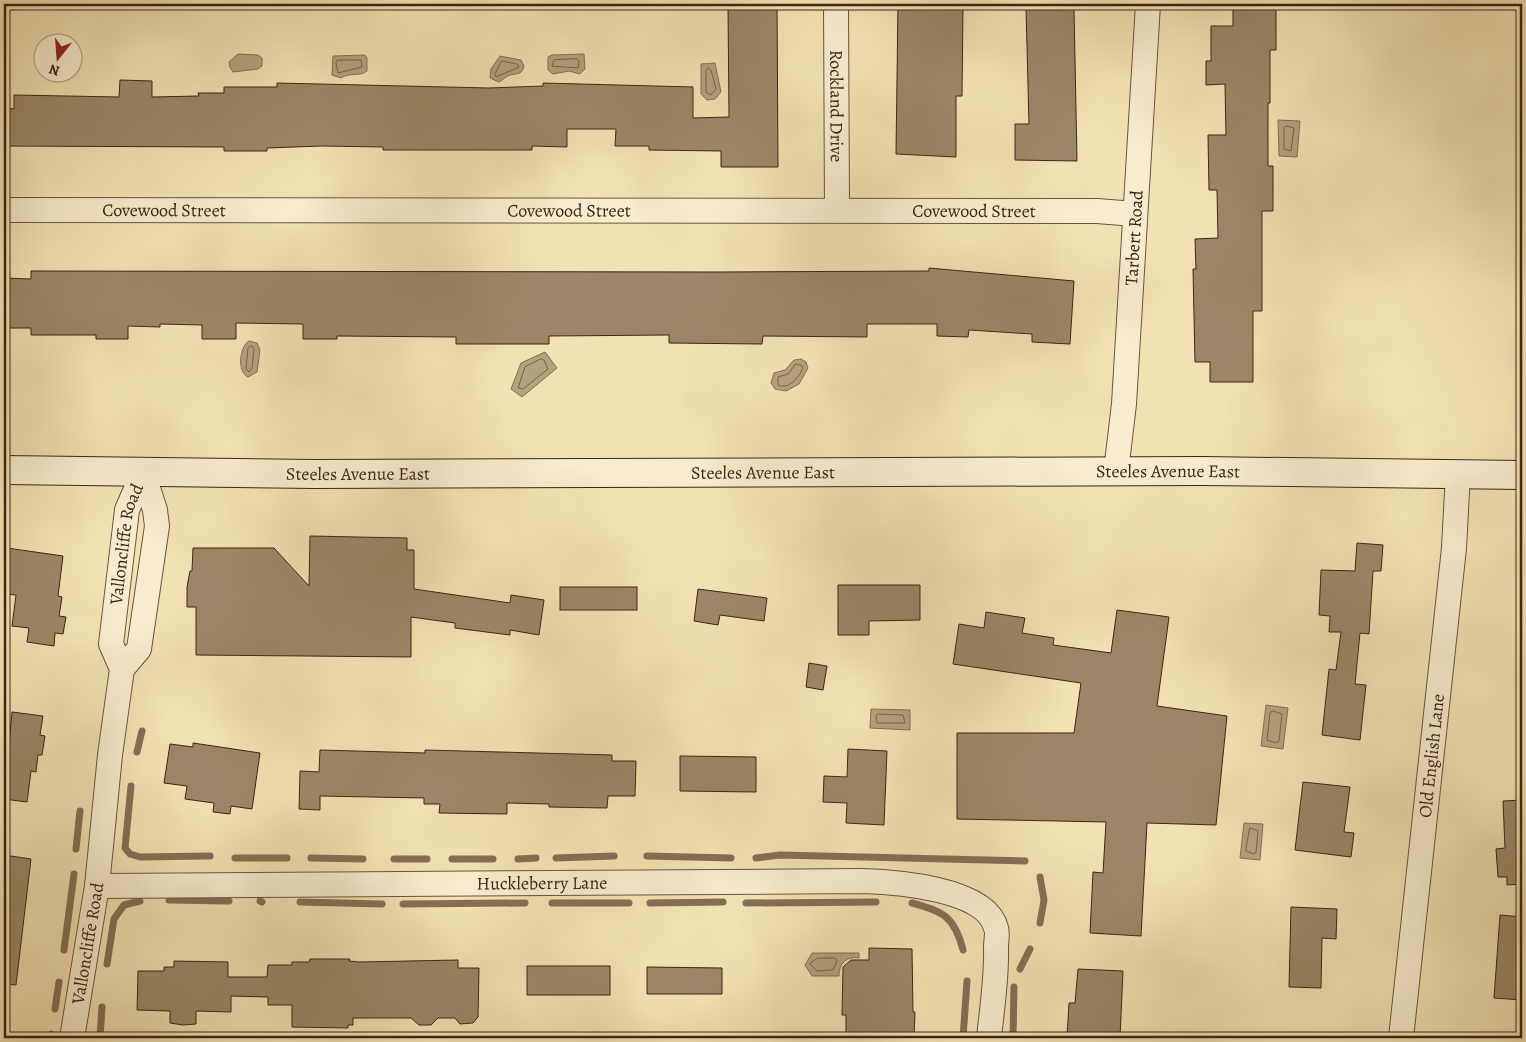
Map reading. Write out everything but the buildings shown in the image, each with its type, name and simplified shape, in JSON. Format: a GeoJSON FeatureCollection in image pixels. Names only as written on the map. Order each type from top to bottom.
{"type":"FeatureCollection","features":[{"type":"Feature","properties":{"kind":"main road","name":"Steeles Avenue East"},"geometry":{"type":"LineString","coordinates":[[4,470],[143,473],[1116,471],[1522,475]]}},
{"type":"Feature","properties":{"kind":"street","name":"Rockland Drive"},"geometry":{"type":"LineString","coordinates":[[836,4],[837,210]]}},
{"type":"Feature","properties":{"kind":"street","name":"Tarbert Road"},"geometry":{"type":"LineString","coordinates":[[1116,471],[1124,404],[1148,4]]}},
{"type":"Feature","properties":{"kind":"street","name":"Covewood Street"},"geometry":{"type":"LineString","coordinates":[[4,210],[837,210],[1097,211],[1134,214]]}},
{"type":"Feature","properties":{"kind":"street","name":"Valloncliffe Road"},"geometry":{"type":"LineString","coordinates":[[72,1038],[97,886],[110,755],[122,669],[111,644],[127,510],[143,473]]}},
{"type":"Feature","properties":{"kind":"street","name":"Valloncliffe Road"},"geometry":{"type":"LineString","coordinates":[[122,669],[139,649],[157,526],[155,510],[143,473]]}},
{"type":"Feature","properties":{"kind":"street","name":"Old English Lane"},"geometry":{"type":"LineString","coordinates":[[1401,1038],[1453,560],[1458,473]]}},
{"type":"Feature","properties":{"kind":"street","name":"Huckleberry Lane"},"geometry":{"type":"LineString","coordinates":[[97,886],[862,881],[905,884],[940,890],[960,896],[981,908],[991,918],[996,928],[996,976],[989,1038]]}},
{"type":"Feature","properties":{"kind":"water"},"geometry":{"type":"Polygon","coordinates":[[[238,54],[258,55],[262,58],[262,66],[258,69],[233,72],[229,62],[238,54]]]}},
{"type":"Feature","properties":{"kind":"water"},"geometry":{"type":"Polygon","coordinates":[[[584,54],[585,69],[580,74],[569,71],[553,74],[548,70],[548,57],[552,55],[584,54]]]}},
{"type":"Feature","properties":{"kind":"water"},"geometry":{"type":"Polygon","coordinates":[[[365,55],[367,58],[367,71],[364,73],[347,75],[341,78],[332,75],[333,56],[365,55]]]}},
{"type":"Feature","properties":{"kind":"water"},"geometry":{"type":"Polygon","coordinates":[[[500,56],[521,60],[524,66],[522,71],[499,82],[490,78],[491,69],[500,56]]]}},
{"type":"Feature","properties":{"kind":"water"},"geometry":{"type":"Polygon","coordinates":[[[715,63],[721,92],[715,99],[707,100],[701,94],[701,64],[715,63]]]}},
{"type":"Feature","properties":{"kind":"water"},"geometry":{"type":"Polygon","coordinates":[[[1278,120],[1300,121],[1297,157],[1279,156],[1278,120]]]}},
{"type":"Feature","properties":{"kind":"water"},"geometry":{"type":"Polygon","coordinates":[[[249,341],[257,343],[260,350],[257,372],[248,377],[242,370],[241,354],[249,341]]]}},
{"type":"Feature","properties":{"kind":"water"},"geometry":{"type":"Polygon","coordinates":[[[545,352],[557,368],[522,397],[511,389],[521,363],[545,352]]]}},
{"type":"Feature","properties":{"kind":"water"},"geometry":{"type":"Polygon","coordinates":[[[801,359],[806,362],[808,368],[799,384],[786,391],[775,389],[771,383],[774,373],[785,370],[794,360],[801,359]]]}},
{"type":"Feature","properties":{"kind":"water"},"geometry":{"type":"Polygon","coordinates":[[[1266,705],[1288,708],[1283,749],[1261,746],[1266,705]]]}},
{"type":"Feature","properties":{"kind":"water"},"geometry":{"type":"Polygon","coordinates":[[[871,709],[910,710],[910,730],[870,728],[871,709]]]}},
{"type":"Feature","properties":{"kind":"water"},"geometry":{"type":"Polygon","coordinates":[[[1244,823],[1263,824],[1260,860],[1240,858],[1244,823]]]}},
{"type":"Feature","properties":{"kind":"water"},"geometry":{"type":"Polygon","coordinates":[[[812,953],[859,953],[859,958],[851,958],[844,961],[840,967],[839,976],[812,976],[805,965],[812,953]]]}},
{"type":"Feature","properties":{"kind":"waterway"},"geometry":{"type":"LineString","coordinates":[[137,752],[142,731]]}},
{"type":"Feature","properties":{"kind":"waterway"},"geometry":{"type":"LineString","coordinates":[[131,786],[125,848],[130,854],[140,857],[210,856]]}},
{"type":"Feature","properties":{"kind":"waterway"},"geometry":{"type":"LineString","coordinates":[[76,849],[80,811]]}},
{"type":"Feature","properties":{"kind":"waterway"},"geometry":{"type":"LineString","coordinates":[[756,858],[780,855],[1025,861]]}},
{"type":"Feature","properties":{"kind":"waterway"},"geometry":{"type":"LineString","coordinates":[[556,858],[614,856]]}},
{"type":"Feature","properties":{"kind":"waterway"},"geometry":{"type":"LineString","coordinates":[[647,856],[731,858]]}},
{"type":"Feature","properties":{"kind":"waterway"},"geometry":{"type":"LineString","coordinates":[[235,858],[287,858]]}},
{"type":"Feature","properties":{"kind":"waterway"},"geometry":{"type":"LineString","coordinates":[[311,858],[363,859]]}},
{"type":"Feature","properties":{"kind":"waterway"},"geometry":{"type":"LineString","coordinates":[[518,859],[536,858]]}},
{"type":"Feature","properties":{"kind":"waterway"},"geometry":{"type":"LineString","coordinates":[[394,859],[427,859]]}},
{"type":"Feature","properties":{"kind":"waterway"},"geometry":{"type":"LineString","coordinates":[[452,859],[493,859]]}},
{"type":"Feature","properties":{"kind":"waterway"},"geometry":{"type":"LineString","coordinates":[[64,950],[74,874]]}},
{"type":"Feature","properties":{"kind":"waterway"},"geometry":{"type":"LineString","coordinates":[[1040,877],[1044,900],[1040,923]]}},
{"type":"Feature","properties":{"kind":"waterway"},"geometry":{"type":"LineString","coordinates":[[169,900],[229,901]]}},
{"type":"Feature","properties":{"kind":"waterway"},"geometry":{"type":"LineString","coordinates":[[107,964],[114,919],[124,905],[140,901]]}},
{"type":"Feature","properties":{"kind":"waterway"},"geometry":{"type":"LineString","coordinates":[[300,902],[382,904]]}},
{"type":"Feature","properties":{"kind":"waterway"},"geometry":{"type":"LineString","coordinates":[[650,903],[723,902]]}},
{"type":"Feature","properties":{"kind":"waterway"},"geometry":{"type":"LineString","coordinates":[[746,903],[876,902]]}},
{"type":"Feature","properties":{"kind":"waterway"},"geometry":{"type":"LineString","coordinates":[[403,904],[525,903]]}},
{"type":"Feature","properties":{"kind":"waterway"},"geometry":{"type":"LineString","coordinates":[[552,903],[629,903]]}},
{"type":"Feature","properties":{"kind":"waterway"},"geometry":{"type":"LineString","coordinates":[[912,903],[932,909],[952,923],[963,950]]}},
{"type":"Feature","properties":{"kind":"waterway"},"geometry":{"type":"LineString","coordinates":[[1020,969],[1030,949]]}},
{"type":"Feature","properties":{"kind":"waterway"},"geometry":{"type":"LineString","coordinates":[[963,1038],[967,981]]}},
{"type":"Feature","properties":{"kind":"waterway"},"geometry":{"type":"LineString","coordinates":[[55,1009],[59,982]]}},
{"type":"Feature","properties":{"kind":"waterway"},"geometry":{"type":"LineString","coordinates":[[1013,1038],[1014,987]]}},
{"type":"Feature","properties":{"kind":"waterway"},"geometry":{"type":"LineString","coordinates":[[100,1038],[102,1007]]}},
{"type":"Feature","properties":{"kind":"waterway"},"geometry":{"type":"LineString","coordinates":[[50,1038],[51,1034]]}}]}
